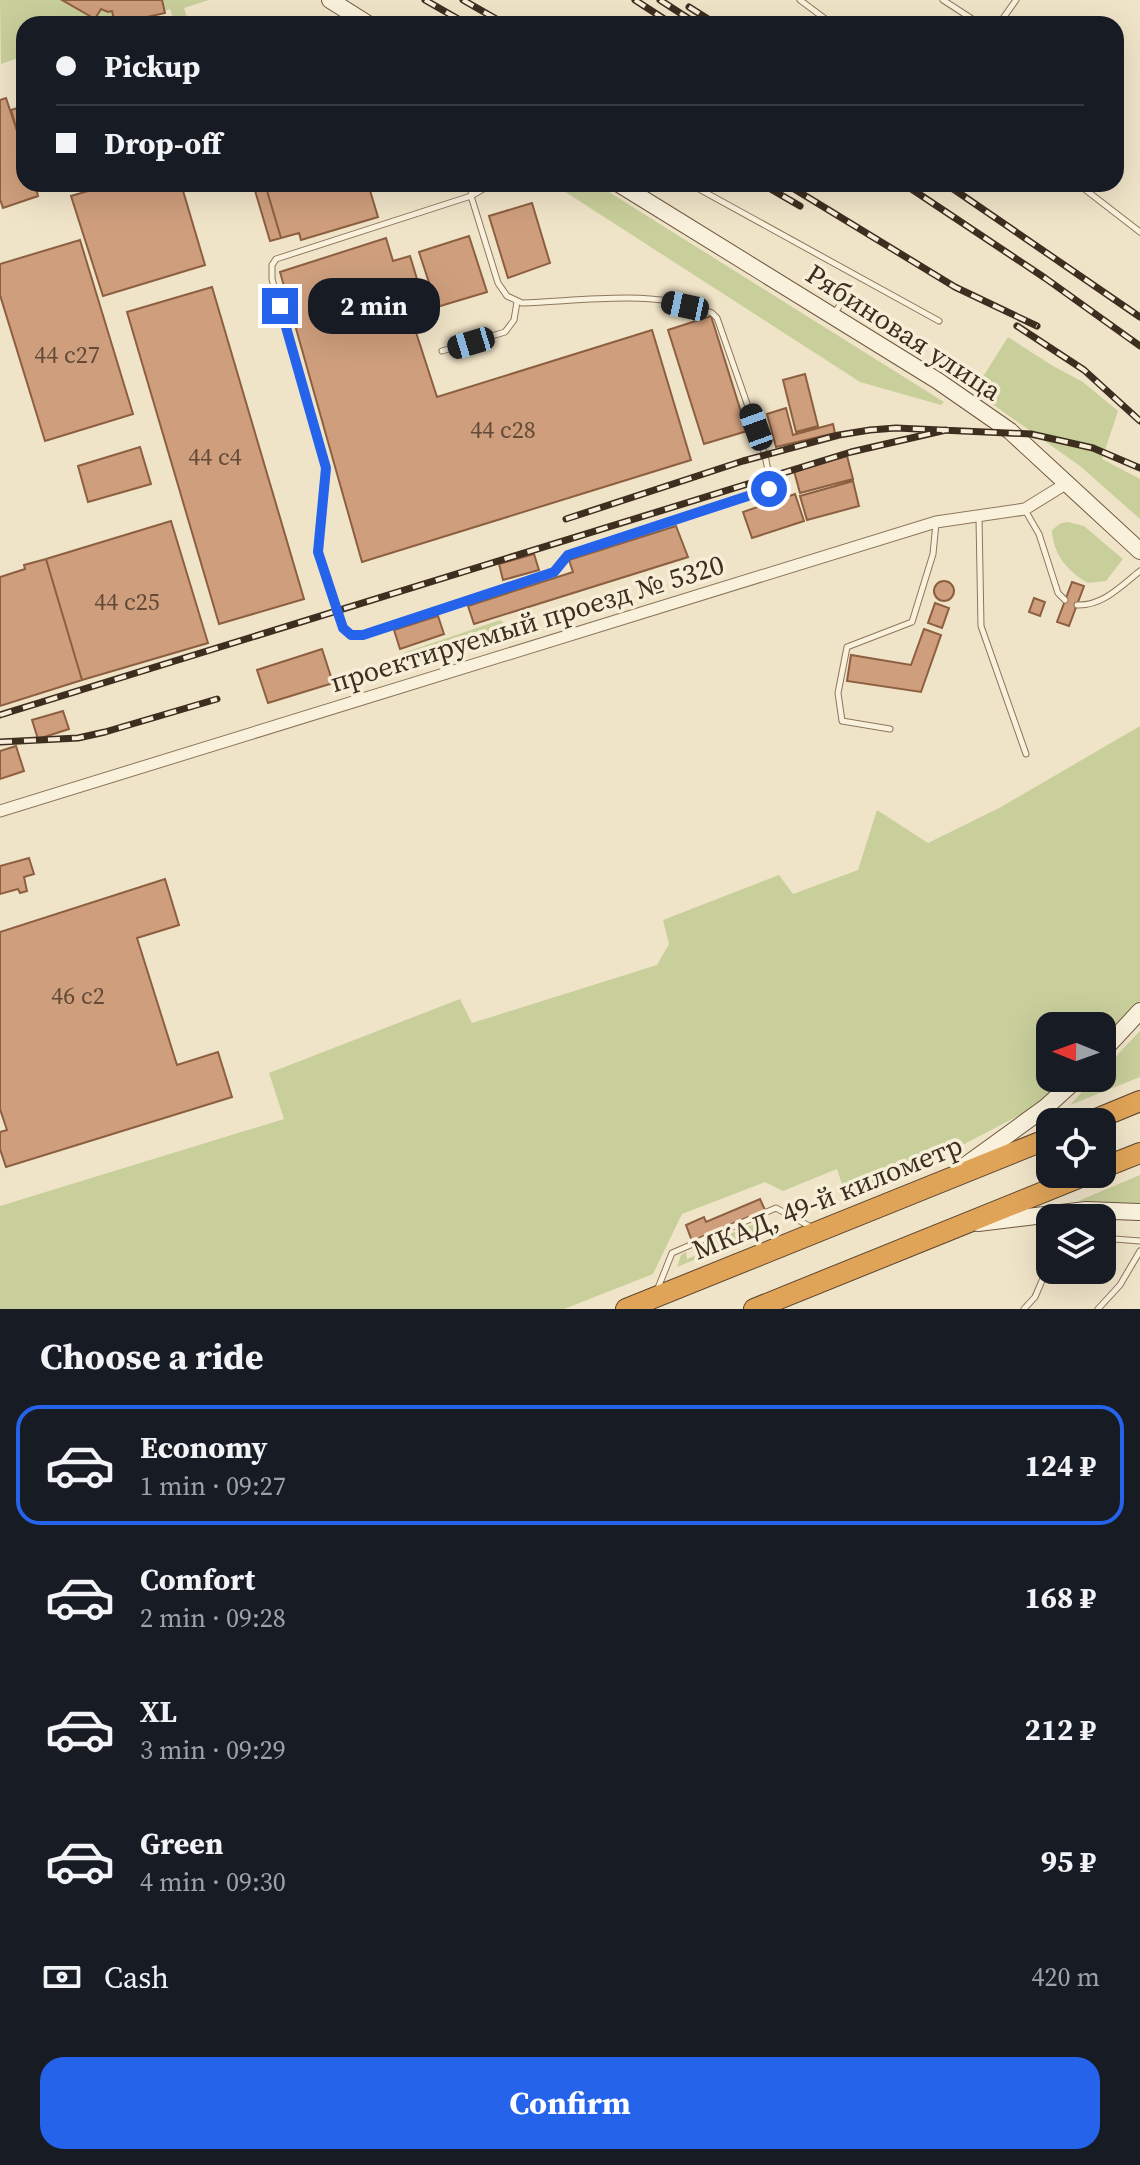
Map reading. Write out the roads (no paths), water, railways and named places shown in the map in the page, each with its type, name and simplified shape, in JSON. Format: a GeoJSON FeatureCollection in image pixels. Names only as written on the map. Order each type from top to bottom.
{"type":"FeatureCollection","features":[{"type":"Feature","properties":{"kind":"highway"},"geometry":{"type":"LineString","coordinates":[[1116,1111],[1140,1101]]}},
{"type":"Feature","properties":{"kind":"highway","name":"МКАД, 49-й километр"},"geometry":{"type":"LineString","coordinates":[[626,1309],[1036,1144]]}},
{"type":"Feature","properties":{"kind":"highway"},"geometry":{"type":"LineString","coordinates":[[1116,1162],[1140,1153]]}},
{"type":"Feature","properties":{"kind":"highway"},"geometry":{"type":"LineString","coordinates":[[754,1309],[1054,1188]]}},
{"type":"Feature","properties":{"kind":"street"},"geometry":{"type":"LineString","coordinates":[[330,0],[355,16]]}},
{"type":"Feature","properties":{"kind":"street","name":"Рябиновая улица"},"geometry":{"type":"LineString","coordinates":[[632,192],[834,315],[1010,431],[1140,551]]}},
{"type":"Feature","properties":{"kind":"street","name":"проектируемый проезд № 5320"},"geometry":{"type":"LineString","coordinates":[[0,811],[936,522],[1025,509],[1067,483]]}},
{"type":"Feature","properties":{"kind":"street"},"geometry":{"type":"LineString","coordinates":[[1116,1037],[1140,1011]]}},
{"type":"Feature","properties":{"kind":"street"},"geometry":{"type":"LineString","coordinates":[[946,1180],[1063,1092]]}},
{"type":"Feature","properties":{"kind":"street"},"geometry":{"type":"LineString","coordinates":[[961,1226],[1086,1210],[1140,1212]]}},
{"type":"Feature","properties":{"kind":"lane"},"geometry":{"type":"LineString","coordinates":[[800,0],[821,16]]}},
{"type":"Feature","properties":{"kind":"lane"},"geometry":{"type":"LineString","coordinates":[[943,0],[968,16]]}},
{"type":"Feature","properties":{"kind":"lane"},"geometry":{"type":"LineString","coordinates":[[471,192],[471,196],[498,283],[507,296],[517,302],[636,299],[668,302],[712,313],[717,318],[765,455],[771,486],[568,555],[554,572],[363,635],[351,635],[343,628],[318,552],[326,468],[272,279],[272,265],[276,259],[471,196],[478,192]]}},
{"type":"Feature","properties":{"kind":"lane"},"geometry":{"type":"LineString","coordinates":[[705,192],[939,321]]}},
{"type":"Feature","properties":{"kind":"lane"},"geometry":{"type":"LineString","coordinates":[[1088,192],[1140,232]]}},
{"type":"Feature","properties":{"kind":"lane"},"geometry":{"type":"LineString","coordinates":[[834,315],[846,296]]}},
{"type":"Feature","properties":{"kind":"lane"},"geometry":{"type":"LineString","coordinates":[[442,351],[505,332],[514,320],[517,302]]}},
{"type":"Feature","properties":{"kind":"lane"},"geometry":{"type":"LineString","coordinates":[[1025,509],[1039,534],[1058,593],[1065,600]]}},
{"type":"Feature","properties":{"kind":"lane"},"geometry":{"type":"LineString","coordinates":[[979,517],[981,626],[1026,754]]}},
{"type":"Feature","properties":{"kind":"lane"},"geometry":{"type":"LineString","coordinates":[[890,729],[842,721],[838,693],[847,647],[912,622],[933,554],[936,522]]}},
{"type":"Feature","properties":{"kind":"lane"},"geometry":{"type":"LineString","coordinates":[[1077,605],[1104,599],[1140,571]]}},
{"type":"Feature","properties":{"kind":"lane"},"geometry":{"type":"LineString","coordinates":[[655,1297],[672,1253],[776,1208],[819,1231]]}},
{"type":"Feature","properties":{"kind":"lane"},"geometry":{"type":"LineString","coordinates":[[1116,1239],[1140,1241]]}},
{"type":"Feature","properties":{"kind":"lane"},"geometry":{"type":"LineString","coordinates":[[1098,1309],[1120,1285],[1140,1251]]}},
{"type":"Feature","properties":{"kind":"lane"},"geometry":{"type":"LineString","coordinates":[[1024,1309],[1035,1297],[1041,1284]]}},
{"type":"Feature","properties":{"kind":"railway"},"geometry":{"type":"LineString","coordinates":[[425,0],[453,16]]}},
{"type":"Feature","properties":{"kind":"railway"},"geometry":{"type":"LineString","coordinates":[[463,0],[491,16]]}},
{"type":"Feature","properties":{"kind":"railway"},"geometry":{"type":"LineString","coordinates":[[635,0],[660,16]]}},
{"type":"Feature","properties":{"kind":"railway"},"geometry":{"type":"LineString","coordinates":[[660,0],[685,16]]}},
{"type":"Feature","properties":{"kind":"railway"},"geometry":{"type":"LineString","coordinates":[[689,7],[703,16]]}},
{"type":"Feature","properties":{"kind":"railway"},"geometry":{"type":"LineString","coordinates":[[776,192],[800,206]]}},
{"type":"Feature","properties":{"kind":"railway"},"geometry":{"type":"LineString","coordinates":[[799,192],[955,287],[1037,326]]}},
{"type":"Feature","properties":{"kind":"railway"},"geometry":{"type":"LineString","coordinates":[[916,192],[1140,346]]}},
{"type":"Feature","properties":{"kind":"railway"},"geometry":{"type":"LineString","coordinates":[[958,192],[1140,317]]}},
{"type":"Feature","properties":{"kind":"railway"},"geometry":{"type":"LineString","coordinates":[[1017,326],[1084,370],[1140,421]]}},
{"type":"Feature","properties":{"kind":"railway"},"geometry":{"type":"LineString","coordinates":[[566,519],[743,461],[839,435],[870,430],[896,428],[1031,434],[1093,448],[1140,468]]}},
{"type":"Feature","properties":{"kind":"railway"},"geometry":{"type":"LineString","coordinates":[[0,715],[851,452],[946,430]]}},
{"type":"Feature","properties":{"kind":"railway"},"geometry":{"type":"LineString","coordinates":[[0,742],[78,738],[217,699]]}}]}
